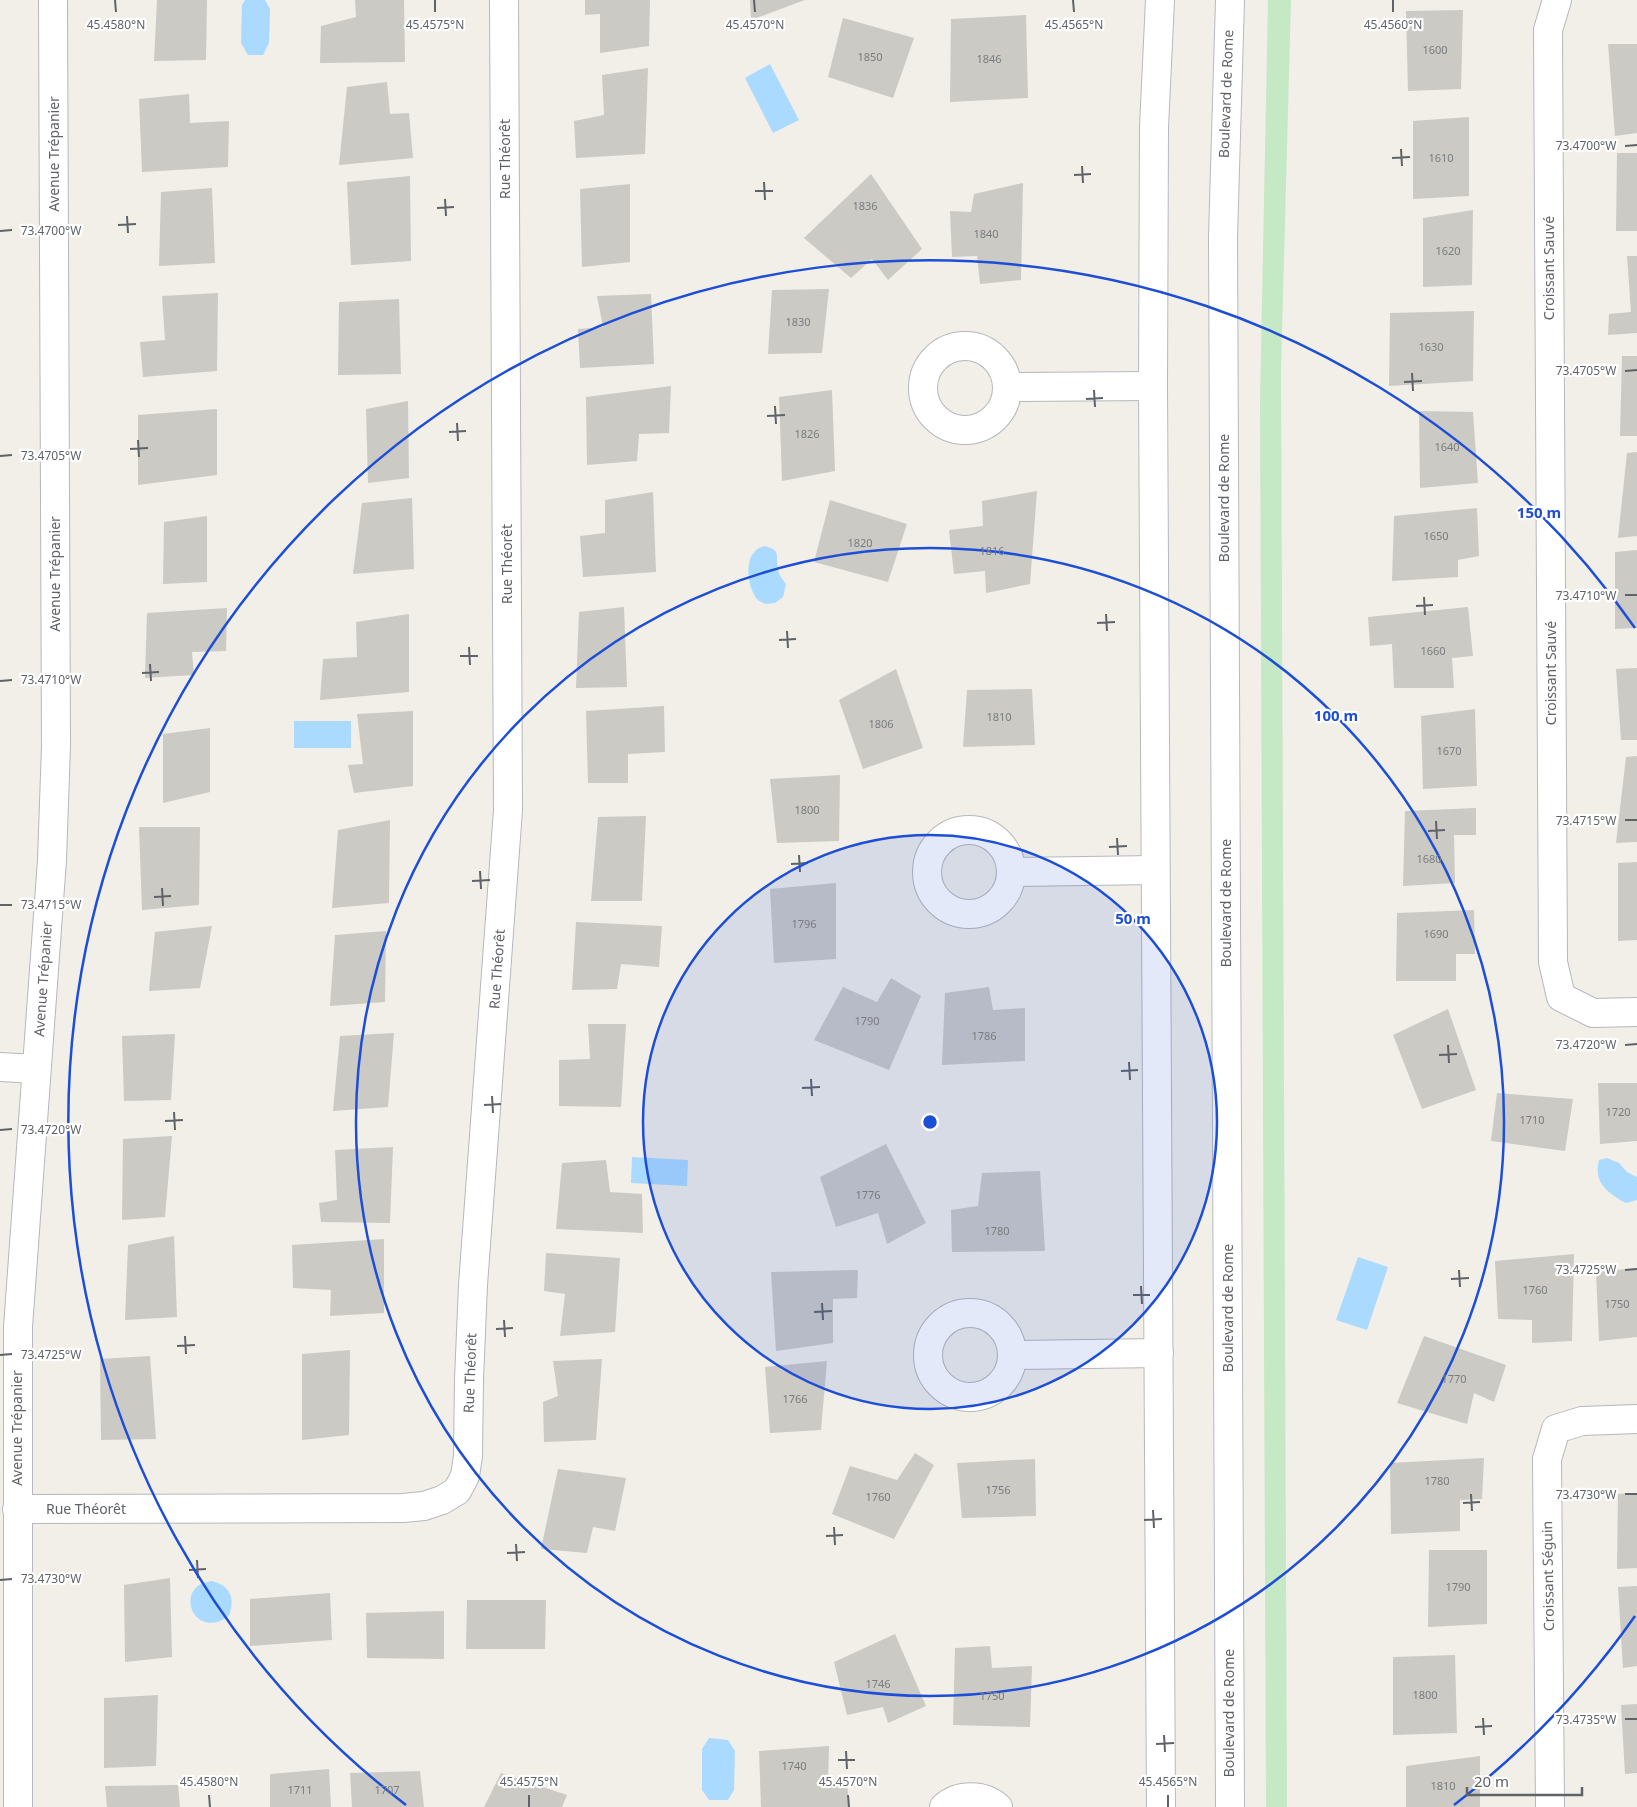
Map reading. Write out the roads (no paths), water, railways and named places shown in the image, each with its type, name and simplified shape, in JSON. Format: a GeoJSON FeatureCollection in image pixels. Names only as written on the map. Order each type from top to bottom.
{"type":"FeatureCollection","features":[{"type":"Feature","properties":{"kind":"street","name":"Avenue Trépanier"},"geometry":{"type":"LineString","coordinates":[[18,1807],[18,1327],[52,860],[56,756],[53,0]]}},
{"type":"Feature","properties":{"kind":"street","name":"Rue Théorêt"},"geometry":{"type":"LineString","coordinates":[[17,1509],[403,1508],[424,1506],[442,1500],[457,1491],[466,1476],[473,1285],[508,810],[504,0]]}},
{"type":"Feature","properties":{"kind":"street"},"geometry":{"type":"LineString","coordinates":[[1160,0],[1154,127],[1153,386],[1161,1807]]}},
{"type":"Feature","properties":{"kind":"street","name":"Boulevard de Rome"},"geometry":{"type":"LineString","coordinates":[[1230,0],[1223,237],[1230,1807]]}},
{"type":"Feature","properties":{"kind":"street","name":"Croissant Sauvé"},"geometry":{"type":"LineString","coordinates":[[1557,0],[1548,30],[1553,962],[1561,997],[1593,1013],[1637,1012]]}},
{"type":"Feature","properties":{"kind":"street"},"geometry":{"type":"LineString","coordinates":[[1008,387],[1153,386]]}},
{"type":"Feature","properties":{"kind":"street"},"geometry":{"type":"LineString","coordinates":[[1011,872],[1156,870]]}},
{"type":"Feature","properties":{"kind":"street"},"geometry":{"type":"LineString","coordinates":[[0,1066],[36,1069]]}},
{"type":"Feature","properties":{"kind":"street"},"geometry":{"type":"LineString","coordinates":[[1012,1355],[1159,1353]]}},
{"type":"Feature","properties":{"kind":"street","name":"Croissant Séguin"},"geometry":{"type":"LineString","coordinates":[[1550,1807],[1546,1458],[1556,1429],[1582,1421],[1637,1419]]}},
{"type":"Feature","properties":{"kind":"street"},"geometry":{"type":"LineString","coordinates":[[944,1807],[957,1800],[977,1797],[998,1807]]}},
{"type":"Feature","properties":{"kind":"water"},"geometry":{"type":"Polygon","coordinates":[[[245,0],[265,0],[270,9],[269,43],[263,55],[248,55],[241,43],[242,5],[245,0]]]}},
{"type":"Feature","properties":{"kind":"water"},"geometry":{"type":"Polygon","coordinates":[[[770,64],[799,120],[773,133],[745,78],[770,64]]]}},
{"type":"Feature","properties":{"kind":"water"},"geometry":{"type":"Polygon","coordinates":[[[765,546],[776,552],[779,573],[786,584],[783,597],[775,603],[766,604],[757,599],[753,592],[748,568],[753,554],[765,546]]]}},
{"type":"Feature","properties":{"kind":"water"},"geometry":{"type":"Polygon","coordinates":[[[294,721],[351,721],[351,748],[294,748],[294,721]]]}},
{"type":"Feature","properties":{"kind":"water"},"geometry":{"type":"Polygon","coordinates":[[[632,1157],[688,1160],[687,1186],[631,1183],[632,1157]]]}},
{"type":"Feature","properties":{"kind":"water"},"geometry":{"type":"Polygon","coordinates":[[[1607,1158],[1619,1163],[1627,1172],[1637,1177],[1637,1200],[1626,1203],[1608,1191],[1600,1181],[1598,1175],[1599,1160],[1607,1158]]]}},
{"type":"Feature","properties":{"kind":"water"},"geometry":{"type":"Polygon","coordinates":[[[1358,1257],[1388,1267],[1367,1330],[1336,1320],[1358,1257]]]}},
{"type":"Feature","properties":{"kind":"water"},"geometry":{"type":"Polygon","coordinates":[[[212,1581],[224,1586],[230,1594],[232,1604],[229,1616],[218,1622],[208,1623],[194,1614],[191,1598],[194,1590],[201,1584],[212,1581]]]}},
{"type":"Feature","properties":{"kind":"water"},"geometry":{"type":"Polygon","coordinates":[[[709,1738],[728,1740],[735,1751],[734,1790],[728,1800],[709,1800],[702,1790],[702,1749],[709,1738]]]}}]}
